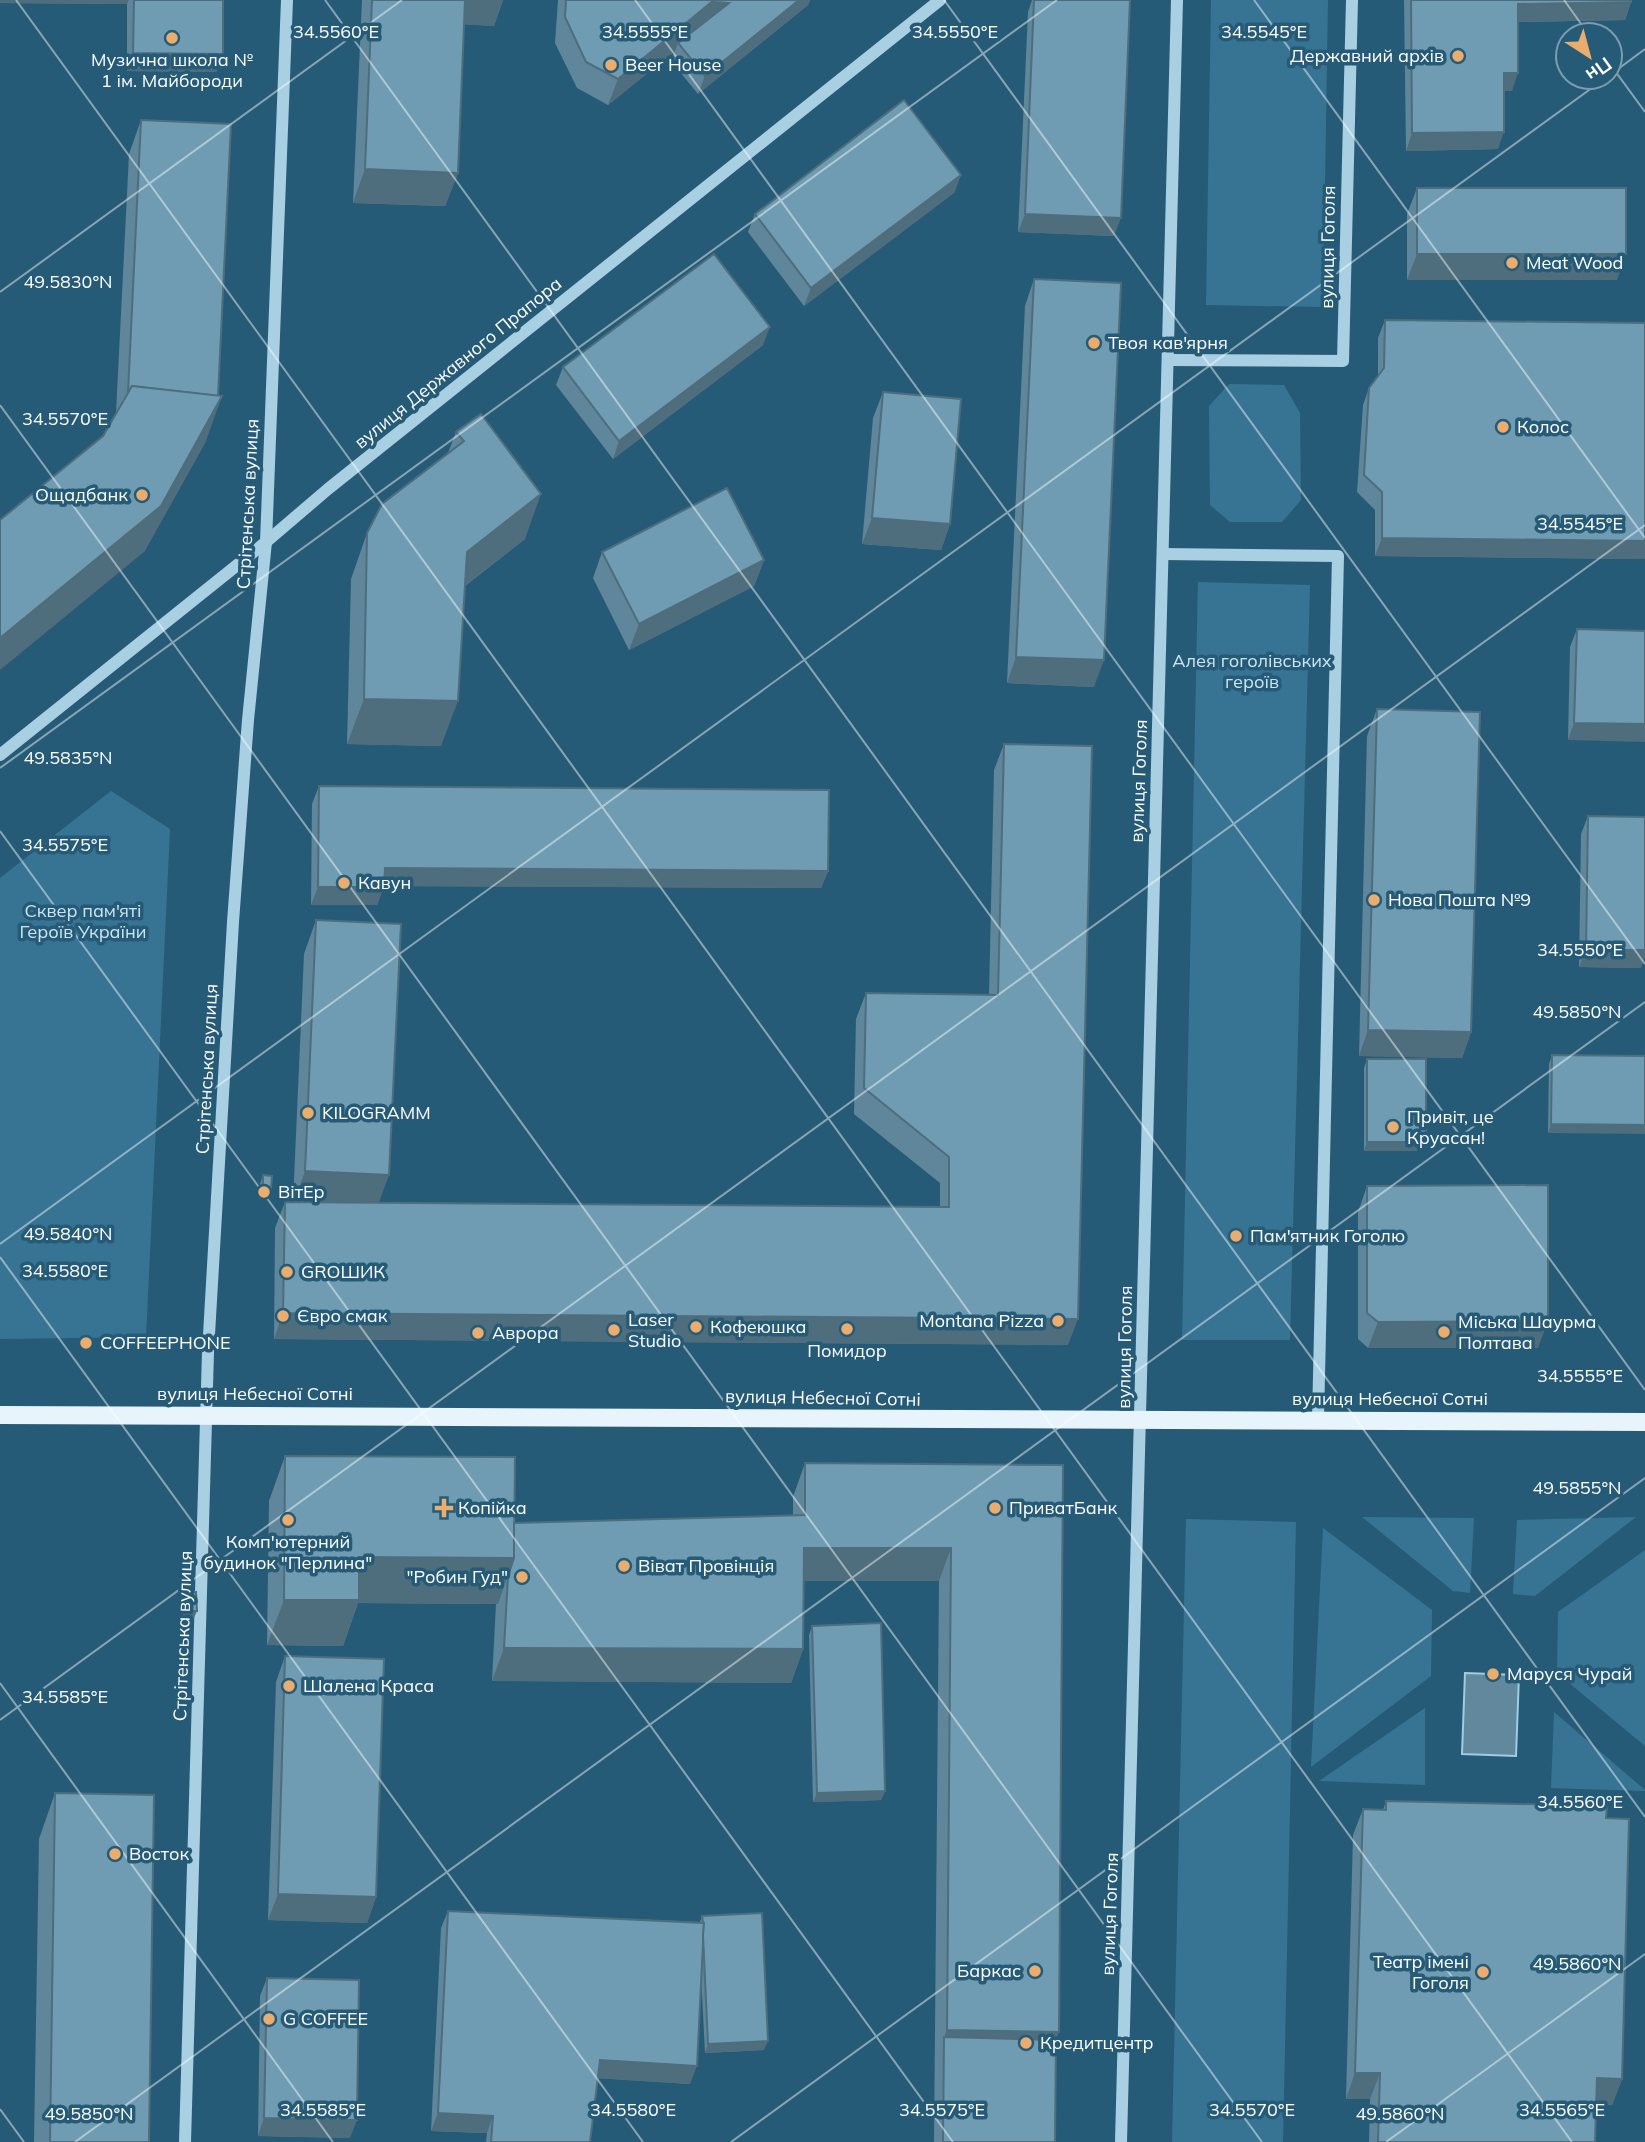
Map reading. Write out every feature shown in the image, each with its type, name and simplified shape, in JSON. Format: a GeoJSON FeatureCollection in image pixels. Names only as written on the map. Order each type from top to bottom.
{"type":"FeatureCollection","features":[{"type":"Feature","properties":{"kind":"main road","name":"вулиця Небесної Сотні"},"geometry":{"type":"LineString","coordinates":[[0,1415],[209,1414],[1140,1422],[1318,1419],[1645,1422]]}},
{"type":"Feature","properties":{"kind":"street","name":"Стрітенська вулиця"},"geometry":{"type":"LineString","coordinates":[[185,2142],[209,1414],[208,1352],[233,922],[248,720],[266,542],[287,0]]}},
{"type":"Feature","properties":{"kind":"street","name":"вулиця Державного Прапора"},"geometry":{"type":"LineString","coordinates":[[0,755],[940,0]]}},
{"type":"Feature","properties":{"kind":"street","name":"вулиця Гоголя"},"geometry":{"type":"LineString","coordinates":[[1121,2142],[1177,0]]}},
{"type":"Feature","properties":{"kind":"street","name":"вулиця Гоголя"},"geometry":{"type":"LineString","coordinates":[[1168,359],[1343,361],[1352,0]]}},
{"type":"Feature","properties":{"kind":"street"},"geometry":{"type":"LineString","coordinates":[[1163,554],[1338,556],[1318,1419]]}},
{"type":"Feature","properties":{"kind":"green space"},"geometry":{"type":"Polygon","coordinates":[[[1211,0],[1328,0],[1323,307],[1206,305],[1211,0]]]}},
{"type":"Feature","properties":{"kind":"green space"},"geometry":{"type":"Polygon","coordinates":[[[1229,384],[1284,385],[1300,413],[1301,500],[1282,522],[1230,522],[1210,505],[1209,406],[1229,384]]]}},
{"type":"Feature","properties":{"kind":"green space","name":"Алея гоголівських героїв"},"geometry":{"type":"Polygon","coordinates":[[[1198,582],[1310,585],[1290,1340],[1182,1340],[1198,582]]]}},
{"type":"Feature","properties":{"kind":"green space","name":"Сквер пам'яті Героїв України"},"geometry":{"type":"Polygon","coordinates":[[[111,791],[170,829],[146,1337],[0,1339],[0,878],[111,791]]]}},
{"type":"Feature","properties":{"kind":"green space"},"geometry":{"type":"Polygon","coordinates":[[[1362,1517],[1474,1518],[1470,1593],[1453,1591],[1362,1517]]]}},
{"type":"Feature","properties":{"kind":"green space"},"geometry":{"type":"Polygon","coordinates":[[[1636,1517],[1535,1596],[1513,1594],[1517,1520],[1636,1517]]]}},
{"type":"Feature","properties":{"kind":"green space"},"geometry":{"type":"Polygon","coordinates":[[[1186,1519],[1296,1522],[1283,2142],[1172,2142],[1186,1519]]]}},
{"type":"Feature","properties":{"kind":"green space"},"geometry":{"type":"Polygon","coordinates":[[[1323,1528],[1432,1610],[1431,1676],[1311,1767],[1323,1528]]]}},
{"type":"Feature","properties":{"kind":"green space"},"geometry":{"type":"Polygon","coordinates":[[[1645,1550],[1645,1746],[1557,1673],[1558,1612],[1645,1550]]]}},
{"type":"Feature","properties":{"kind":"green space"},"geometry":{"type":"Polygon","coordinates":[[[1425,1708],[1425,1785],[1319,1781],[1425,1708]]]}},
{"type":"Feature","properties":{"kind":"green space"},"geometry":{"type":"Polygon","coordinates":[[[1554,1712],[1645,1790],[1645,1791],[1551,1788],[1554,1712]]]}},
{"type":"Feature","properties":{"kind":"shaded area"},"geometry":{"type":"Polygon","coordinates":[[[1465,1673],[1519,1675],[1516,1756],[1462,1754],[1465,1673]]]}},
{"type":"Feature","properties":{"kind":"building","name":"Музична школа № 1 ім. Майбороди"},"geometry":{"type":"Polygon","coordinates":[[[134,0],[223,0],[223,54],[133,53],[134,0]]]}},
{"type":"Feature","properties":{"kind":"building"},"geometry":{"type":"Polygon","coordinates":[[[372,0],[465,0],[458,173],[365,169],[372,0]]]}},
{"type":"Feature","properties":{"kind":"building"},"geometry":{"type":"Polygon","coordinates":[[[566,0],[714,0],[618,79],[586,62],[565,17],[566,0]]]}},
{"type":"Feature","properties":{"kind":"building"},"geometry":{"type":"Polygon","coordinates":[[[714,0],[799,0],[705,76],[678,43],[729,3],[714,0]]]}},
{"type":"Feature","properties":{"kind":"building"},"geometry":{"type":"Polygon","coordinates":[[[1034,0],[1130,0],[1121,218],[1025,214],[1034,0]]]}},
{"type":"Feature","properties":{"kind":"building","name":"Державний архів"},"geometry":{"type":"Polygon","coordinates":[[[1411,0],[1631,2],[1518,4],[1518,73],[1504,73],[1504,132],[1412,133],[1411,0]]]}},
{"type":"Feature","properties":{"kind":"building"},"geometry":{"type":"Polygon","coordinates":[[[904,100],[961,175],[811,288],[755,214],[904,100]]]}},
{"type":"Feature","properties":{"kind":"building"},"geometry":{"type":"Polygon","coordinates":[[[141,120],[231,124],[218,396],[132,386],[128,393],[141,120]]]}},
{"type":"Feature","properties":{"kind":"building"},"geometry":{"type":"Polygon","coordinates":[[[1417,188],[1626,188],[1626,254],[1417,254],[1417,188]]]}},
{"type":"Feature","properties":{"kind":"building"},"geometry":{"type":"Polygon","coordinates":[[[714,254],[770,327],[619,441],[563,367],[714,254]]]}},
{"type":"Feature","properties":{"kind":"building"},"geometry":{"type":"Polygon","coordinates":[[[1034,279],[1121,283],[1104,660],[1016,657],[1034,279]]]}},
{"type":"Feature","properties":{"kind":"building","name":"Колос"},"geometry":{"type":"Polygon","coordinates":[[[1385,320],[1645,323],[1645,541],[1382,538],[1382,492],[1364,475],[1369,388],[1384,368],[1385,320]]]}},
{"type":"Feature","properties":{"kind":"building"},"geometry":{"type":"Polygon","coordinates":[[[132,386],[222,396],[161,506],[0,638],[0,520],[103,436],[132,386]]]}},
{"type":"Feature","properties":{"kind":"building"},"geometry":{"type":"Polygon","coordinates":[[[883,392],[961,399],[950,524],[872,518],[883,392]]]}},
{"type":"Feature","properties":{"kind":"building"},"geometry":{"type":"Polygon","coordinates":[[[481,414],[541,494],[467,552],[458,701],[364,699],[367,533],[382,504],[464,441],[456,432],[481,414]]]}},
{"type":"Feature","properties":{"kind":"building"},"geometry":{"type":"Polygon","coordinates":[[[727,488],[764,560],[639,624],[602,552],[727,488]]]}},
{"type":"Feature","properties":{"kind":"building"},"geometry":{"type":"Polygon","coordinates":[[[1577,629],[1645,631],[1645,724],[1574,723],[1577,629]]]}},
{"type":"Feature","properties":{"kind":"building"},"geometry":{"type":"Polygon","coordinates":[[[1377,709],[1480,712],[1471,1032],[1368,1030],[1377,709]]]}},
{"type":"Feature","properties":{"kind":"building"},"geometry":{"type":"Polygon","coordinates":[[[1004,744],[1092,746],[1078,1319],[283,1313],[285,1202],[949,1207],[949,1157],[864,1088],[866,993],[998,995],[1004,744]]]}},
{"type":"Feature","properties":{"kind":"building"},"geometry":{"type":"Polygon","coordinates":[[[319,786],[829,790],[828,871],[385,868],[384,887],[318,887],[319,786]]]}},
{"type":"Feature","properties":{"kind":"building"},"geometry":{"type":"Polygon","coordinates":[[[1588,816],[1645,817],[1645,950],[1586,950],[1588,816]]]}},
{"type":"Feature","properties":{"kind":"building"},"geometry":{"type":"Polygon","coordinates":[[[316,920],[401,924],[389,1175],[305,1171],[316,920]]]}},
{"type":"Feature","properties":{"kind":"building"},"geometry":{"type":"Polygon","coordinates":[[[1552,1055],[1645,1056],[1645,1125],[1551,1124],[1552,1055]]]}},
{"type":"Feature","properties":{"kind":"building","name":"Привіт, це Круасан!"},"geometry":{"type":"Polygon","coordinates":[[[1367,1059],[1426,1059],[1426,1142],[1367,1142],[1367,1059]]]}},
{"type":"Feature","properties":{"kind":"building"},"geometry":{"type":"Polygon","coordinates":[[[263,1175],[272,1176],[271,1190],[263,1190],[263,1175]]]}},
{"type":"Feature","properties":{"kind":"building"},"geometry":{"type":"Polygon","coordinates":[[[1548,1185],[1548,1321],[1378,1322],[1367,1313],[1367,1186],[1548,1185]]]}},
{"type":"Feature","properties":{"kind":"building"},"geometry":{"type":"Polygon","coordinates":[[[285,1456],[515,1457],[514,1558],[359,1557],[359,1600],[284,1600],[285,1456]]]}},
{"type":"Feature","properties":{"kind":"building"},"geometry":{"type":"Polygon","coordinates":[[[805,1463],[1063,1465],[1059,2032],[947,2030],[951,1548],[804,1548],[803,1649],[504,1648],[508,1576],[514,1558],[514,1523],[805,1515],[805,1463]]]}},
{"type":"Feature","properties":{"kind":"building"},"geometry":{"type":"Polygon","coordinates":[[[186,1592],[196,1592],[197,1611],[186,1611],[186,1592]]]}},
{"type":"Feature","properties":{"kind":"building"},"geometry":{"type":"Polygon","coordinates":[[[881,1623],[885,1791],[817,1793],[812,1626],[881,1623]]]}},
{"type":"Feature","properties":{"kind":"building"},"geometry":{"type":"Polygon","coordinates":[[[285,1656],[384,1659],[376,1897],[278,1894],[285,1656]]]}},
{"type":"Feature","properties":{"kind":"building"},"geometry":{"type":"Polygon","coordinates":[[[55,1793],[154,1795],[149,2142],[50,2142],[55,1793]]]}},
{"type":"Feature","properties":{"kind":"building","name":"Театр імені Гоголя"},"geometry":{"type":"Polygon","coordinates":[[[1386,1801],[1607,1806],[1606,1818],[1629,1819],[1622,2079],[1597,2078],[1595,2142],[1378,2142],[1380,2073],[1355,2073],[1363,1809],[1386,1810],[1386,1801]]]}},
{"type":"Feature","properties":{"kind":"building"},"geometry":{"type":"Polygon","coordinates":[[[448,1911],[704,1923],[697,2066],[600,2060],[590,2142],[491,2142],[493,2116],[438,2113],[448,1911]]]}},
{"type":"Feature","properties":{"kind":"building"},"geometry":{"type":"Polygon","coordinates":[[[762,1913],[768,2041],[708,2044],[702,1916],[762,1913]]]}},
{"type":"Feature","properties":{"kind":"building"},"geometry":{"type":"Polygon","coordinates":[[[267,1978],[359,1980],[357,2120],[264,2118],[267,1978]]]}},
{"type":"Feature","properties":{"kind":"building"},"geometry":{"type":"Polygon","coordinates":[[[944,2037],[1056,2040],[1055,2142],[943,2142],[944,2037]]]}},
{"type":"Feature","properties":{"kind":"place","name":"Музична школа № 1 ім. Майбороди"},"geometry":{"type":"Point","coordinates":[172,38]}},
{"type":"Feature","properties":{"kind":"place","name":"Державний архів"},"geometry":{"type":"Point","coordinates":[1458,56]}},
{"type":"Feature","properties":{"kind":"place","name":"Beer House"},"geometry":{"type":"Point","coordinates":[611,65]}},
{"type":"Feature","properties":{"kind":"place","name":"Meat Wood"},"geometry":{"type":"Point","coordinates":[1512,263]}},
{"type":"Feature","properties":{"kind":"place","name":"Твоя кав'ярня"},"geometry":{"type":"Point","coordinates":[1094,343]}},
{"type":"Feature","properties":{"kind":"place","name":"Колос"},"geometry":{"type":"Point","coordinates":[1503,427]}},
{"type":"Feature","properties":{"kind":"place","name":"Ощадбанк"},"geometry":{"type":"Point","coordinates":[142,495]}},
{"type":"Feature","properties":{"kind":"place","name":"Кавун"},"geometry":{"type":"Point","coordinates":[344,883]}},
{"type":"Feature","properties":{"kind":"place","name":"Нова Пошта №9"},"geometry":{"type":"Point","coordinates":[1374,900]}},
{"type":"Feature","properties":{"kind":"place","name":"KILOGRAMM"},"geometry":{"type":"Point","coordinates":[308,1113]}},
{"type":"Feature","properties":{"kind":"place","name":"Привіт, це Круасан!"},"geometry":{"type":"Point","coordinates":[1393,1127]}},
{"type":"Feature","properties":{"kind":"place","name":"ВітЕр"},"geometry":{"type":"Point","coordinates":[264,1192]}},
{"type":"Feature","properties":{"kind":"place","name":"Пам'ятник Гоголю"},"geometry":{"type":"Point","coordinates":[1236,1236]}},
{"type":"Feature","properties":{"kind":"place","name":"GROШИК"},"geometry":{"type":"Point","coordinates":[287,1272]}},
{"type":"Feature","properties":{"kind":"place","name":"Євро смак"},"geometry":{"type":"Point","coordinates":[283,1316]}},
{"type":"Feature","properties":{"kind":"place","name":"Montana Pizza"},"geometry":{"type":"Point","coordinates":[1058,1321]}},
{"type":"Feature","properties":{"kind":"place","name":"Кофеюшка"},"geometry":{"type":"Point","coordinates":[696,1327]}},
{"type":"Feature","properties":{"kind":"place","name":"Помидор"},"geometry":{"type":"Point","coordinates":[847,1329]}},
{"type":"Feature","properties":{"kind":"place","name":"Laser Studio"},"geometry":{"type":"Point","coordinates":[614,1330]}},
{"type":"Feature","properties":{"kind":"place","name":"Міська Шаурма Полтава"},"geometry":{"type":"Point","coordinates":[1444,1332]}},
{"type":"Feature","properties":{"kind":"place","name":"Аврора"},"geometry":{"type":"Point","coordinates":[478,1333]}},
{"type":"Feature","properties":{"kind":"place","name":"COFFEEPHONE"},"geometry":{"type":"Point","coordinates":[86,1343]}},
{"type":"Feature","properties":{"kind":"place","name":"Копійка"},"geometry":{"type":"Point","coordinates":[444,1508]}},
{"type":"Feature","properties":{"kind":"place","name":"ПриватБанк"},"geometry":{"type":"Point","coordinates":[995,1508]}},
{"type":"Feature","properties":{"kind":"place","name":"Комп'ютерний будинок \"Перлина\""},"geometry":{"type":"Point","coordinates":[288,1520]}},
{"type":"Feature","properties":{"kind":"place","name":"Віват Провінція"},"geometry":{"type":"Point","coordinates":[624,1566]}},
{"type":"Feature","properties":{"kind":"place","name":"\"Робин Гуд\""},"geometry":{"type":"Point","coordinates":[522,1577]}},
{"type":"Feature","properties":{"kind":"place","name":"Маруся Чурай"},"geometry":{"type":"Point","coordinates":[1493,1674]}},
{"type":"Feature","properties":{"kind":"place","name":"Шалена Краса"},"geometry":{"type":"Point","coordinates":[289,1686]}},
{"type":"Feature","properties":{"kind":"place","name":"Восток"},"geometry":{"type":"Point","coordinates":[115,1854]}},
{"type":"Feature","properties":{"kind":"place","name":"Баркас"},"geometry":{"type":"Point","coordinates":[1035,1971]}},
{"type":"Feature","properties":{"kind":"place","name":"Театр імені Гоголя"},"geometry":{"type":"Point","coordinates":[1483,1972]}},
{"type":"Feature","properties":{"kind":"place","name":"G COFFEE"},"geometry":{"type":"Point","coordinates":[269,2019]}},
{"type":"Feature","properties":{"kind":"place","name":"Кредитцентр"},"geometry":{"type":"Point","coordinates":[1026,2043]}}]}
